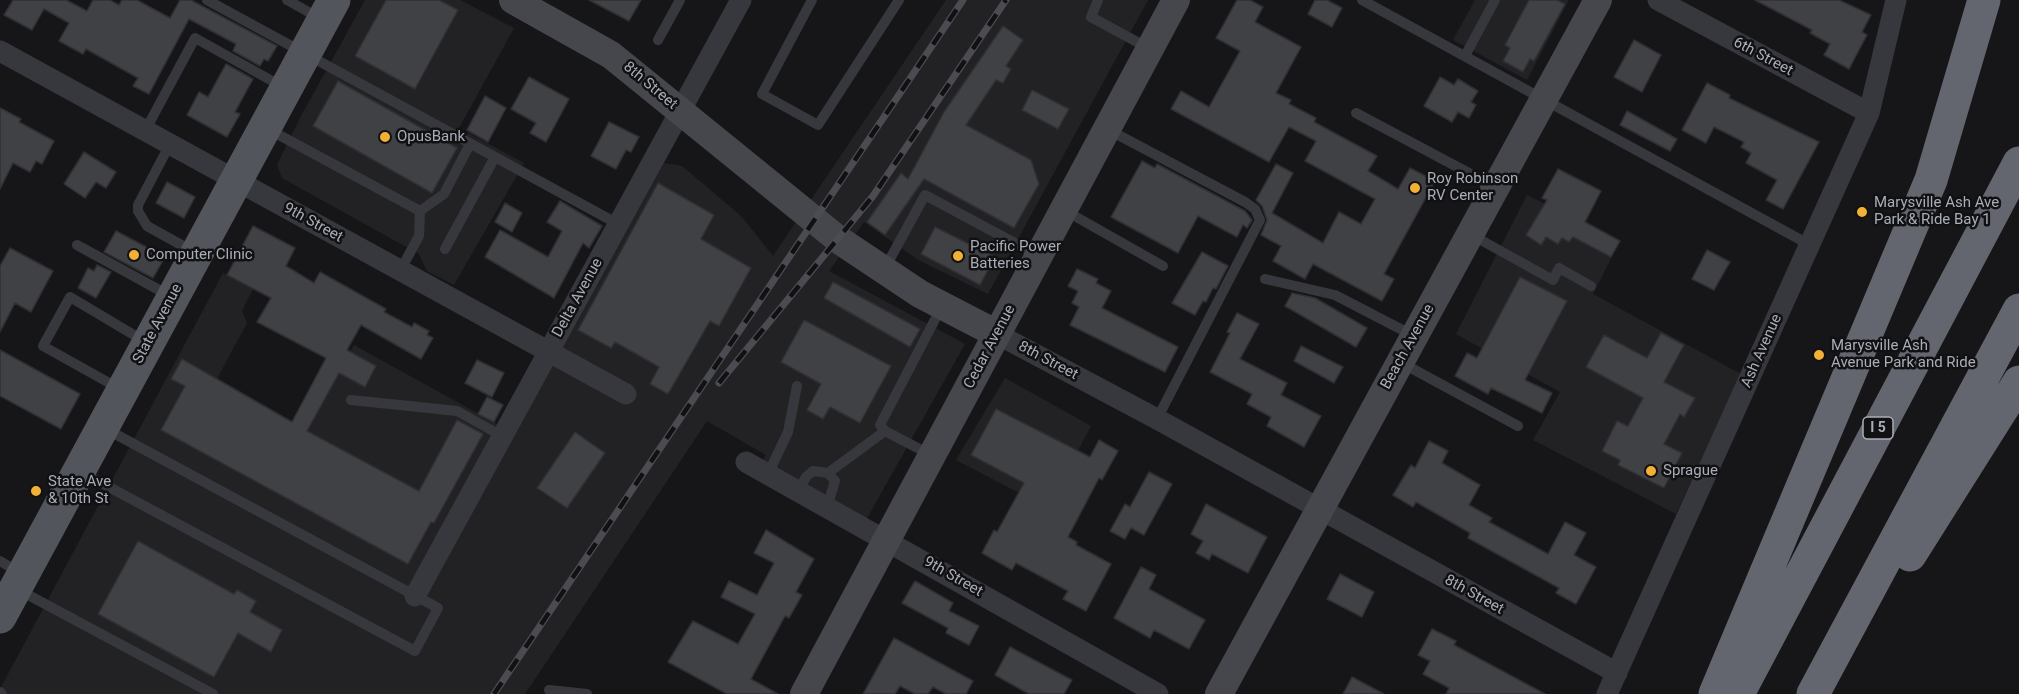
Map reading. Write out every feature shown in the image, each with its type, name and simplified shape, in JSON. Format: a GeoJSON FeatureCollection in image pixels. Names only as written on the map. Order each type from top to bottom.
{"type":"FeatureCollection","features":[{"type":"Feature","properties":{"kind":"highway"},"geometry":{"type":"LineString","coordinates":[[1715,694],[1931,180],[1984,0]]}},
{"type":"Feature","properties":{"kind":"highway","name":"I 5"},"geometry":{"type":"LineString","coordinates":[[1738,694],[2019,163]]}},
{"type":"Feature","properties":{"kind":"highway"},"geometry":{"type":"LineString","coordinates":[[1813,694],[2019,310]]}},
{"type":"Feature","properties":{"kind":"highway"},"geometry":{"type":"LineString","coordinates":[[1823,694],[2019,382]]}},
{"type":"Feature","properties":{"kind":"main road","name":"State Avenue"},"geometry":{"type":"LineString","coordinates":[[0,617],[13,575],[79,471],[103,428],[328,10]]}},
{"type":"Feature","properties":{"kind":"street","name":"8th Street"},"geometry":{"type":"LineString","coordinates":[[513,0],[611,55],[839,240],[884,270],[942,305],[1157,419],[1617,674]]}},
{"type":"Feature","properties":{"kind":"street","name":"Delta Avenue"},"geometry":{"type":"LineString","coordinates":[[415,596],[741,0]]}},
{"type":"Feature","properties":{"kind":"street","name":"Cedar Avenue"},"geometry":{"type":"LineString","coordinates":[[804,694],[1176,0]]}},
{"type":"Feature","properties":{"kind":"street","name":"Beach Avenue"},"geometry":{"type":"LineString","coordinates":[[1219,694],[1598,0]]}},
{"type":"Feature","properties":{"kind":"street","name":"6th Street"},"geometry":{"type":"LineString","coordinates":[[1658,0],[1869,113]]}},
{"type":"Feature","properties":{"kind":"street","name":"Ash Avenue"},"geometry":{"type":"LineString","coordinates":[[1607,694],[1869,113],[1896,0]]}},
{"type":"Feature","properties":{"kind":"street","name":"9th Street"},"geometry":{"type":"LineString","coordinates":[[0,51],[626,394]]}},
{"type":"Feature","properties":{"kind":"street","name":"9th Street"},"geometry":{"type":"LineString","coordinates":[[746,462],[1158,694]]}},
{"type":"Feature","properties":{"kind":"lane"},"geometry":{"type":"LineString","coordinates":[[207,0],[337,71],[347,83],[401,113],[431,123],[618,224]]}},
{"type":"Feature","properties":{"kind":"lane"},"geometry":{"type":"LineString","coordinates":[[287,0],[328,10]]}},
{"type":"Feature","properties":{"kind":"lane"},"geometry":{"type":"LineString","coordinates":[[658,40],[680,0]]}},
{"type":"Feature","properties":{"kind":"lane"},"geometry":{"type":"LineString","coordinates":[[812,0],[762,94],[818,125],[899,0]]}},
{"type":"Feature","properties":{"kind":"lane"},"geometry":{"type":"LineString","coordinates":[[1098,0],[1091,17],[1150,49]]}},
{"type":"Feature","properties":{"kind":"lane"},"geometry":{"type":"LineString","coordinates":[[1362,0],[1810,245]]}},
{"type":"Feature","properties":{"kind":"lane"},"geometry":{"type":"LineString","coordinates":[[1465,56],[1495,0]]}},
{"type":"Feature","properties":{"kind":"lane"},"geometry":{"type":"LineString","coordinates":[[144,131],[195,39],[286,88]]}},
{"type":"Feature","properties":{"kind":"lane"},"geometry":{"type":"LineString","coordinates":[[1356,113],[1496,188]]}},
{"type":"Feature","properties":{"kind":"lane"},"geometry":{"type":"LineString","coordinates":[[265,128],[420,211]]}},
{"type":"Feature","properties":{"kind":"lane"},"geometry":{"type":"LineString","coordinates":[[1107,129],[1245,202],[1255,209],[1260,220],[1157,419]]}},
{"type":"Feature","properties":{"kind":"lane"},"geometry":{"type":"LineString","coordinates":[[170,144],[142,197],[138,211],[147,226],[197,253]]}},
{"type":"Feature","properties":{"kind":"lane"},"geometry":{"type":"LineString","coordinates":[[420,211],[444,194],[470,144]]}},
{"type":"Feature","properties":{"kind":"lane"},"geometry":{"type":"LineString","coordinates":[[445,249],[495,157]]}},
{"type":"Feature","properties":{"kind":"lane"},"geometry":{"type":"LineString","coordinates":[[884,270],[925,195],[1039,256]]}},
{"type":"Feature","properties":{"kind":"lane"},"geometry":{"type":"LineString","coordinates":[[1064,210],[1162,266]]}},
{"type":"Feature","properties":{"kind":"lane"},"geometry":{"type":"LineString","coordinates":[[400,271],[418,236],[420,211]]}},
{"type":"Feature","properties":{"kind":"lane"},"geometry":{"type":"LineString","coordinates":[[1470,234],[1553,280],[1559,268],[1591,286]]}},
{"type":"Feature","properties":{"kind":"lane"},"geometry":{"type":"LineString","coordinates":[[77,245],[173,298]]}},
{"type":"Feature","properties":{"kind":"lane"},"geometry":{"type":"LineString","coordinates":[[1265,279],[1335,295],[1414,336]]}},
{"type":"Feature","properties":{"kind":"lane"},"geometry":{"type":"LineString","coordinates":[[123,391],[43,346],[48,336],[69,297],[148,344]]}},
{"type":"Feature","properties":{"kind":"lane"},"geometry":{"type":"LineString","coordinates":[[931,456],[885,431],[880,425],[942,305]]}},
{"type":"Feature","properties":{"kind":"lane"},"geometry":{"type":"LineString","coordinates":[[1400,362],[1518,426]]}},
{"type":"Feature","properties":{"kind":"lane"},"geometry":{"type":"LineString","coordinates":[[768,474],[788,432],[797,386]]}},
{"type":"Feature","properties":{"kind":"lane"},"geometry":{"type":"LineString","coordinates":[[351,400],[457,411],[502,436]]}},
{"type":"Feature","properties":{"kind":"lane"},"geometry":{"type":"LineString","coordinates":[[79,471],[415,651],[438,608],[103,428]]}},
{"type":"Feature","properties":{"kind":"lane"},"geometry":{"type":"LineString","coordinates":[[828,473],[885,431]]}},
{"type":"Feature","properties":{"kind":"lane"},"geometry":{"type":"LineString","coordinates":[[798,491],[806,477],[813,471],[828,473],[835,481],[828,507]]}},
{"type":"Feature","properties":{"kind":"lane"},"geometry":{"type":"LineString","coordinates":[[13,575],[213,694]]}},
{"type":"Feature","properties":{"kind":"lane"},"geometry":{"type":"LineString","coordinates":[[549,690],[587,694]]}},
{"type":"Feature","properties":{"kind":"shaded area"},"geometry":{"type":"Polygon","coordinates":[[[365,0],[460,0],[514,28],[459,128],[524,163],[454,285],[427,271],[419,254],[282,178],[277,165],[300,118],[365,0]]]}},
{"type":"Feature","properties":{"kind":"shaded area"},"geometry":{"type":"Polygon","coordinates":[[[946,0],[1148,0],[988,294],[920,261],[864,222],[829,271],[965,344],[866,520],[761,464],[766,455],[707,421],[525,694],[0,694],[0,689],[223,273],[253,289],[242,311],[247,323],[206,399],[296,448],[354,345],[515,434],[664,163],[682,166],[741,216],[773,256],[946,0]]]}},
{"type":"Feature","properties":{"kind":"shaded area"},"geometry":{"type":"Polygon","coordinates":[[[1475,0],[1569,0],[1527,80],[1453,40],[1475,0]]]}},
{"type":"Feature","properties":{"kind":"shaded area"},"geometry":{"type":"Polygon","coordinates":[[[1527,195],[1620,241],[1593,294],[1741,374],[1676,514],[1533,440],[1560,392],[1456,334],[1527,195]]]}},
{"type":"Feature","properties":{"kind":"shaded area"},"geometry":{"type":"Polygon","coordinates":[[[1005,378],[1091,426],[1048,508],[956,460],[1005,378]]]}},
{"type":"Feature","properties":{"kind":"building"},"geometry":{"type":"Polygon","coordinates":[[[13,0],[66,0],[87,11],[93,0],[110,0],[119,5],[122,0],[137,0],[170,18],[180,0],[191,0],[277,46],[268,61],[264,59],[260,66],[233,51],[236,44],[189,19],[149,94],[133,86],[138,78],[86,49],[83,54],[59,41],[69,23],[44,9],[32,30],[4,15],[13,0]]]}},
{"type":"Feature","properties":{"kind":"building"},"geometry":{"type":"Polygon","coordinates":[[[386,0],[439,0],[458,10],[415,89],[355,56],[386,0]]]}},
{"type":"Feature","properties":{"kind":"building"},"geometry":{"type":"Polygon","coordinates":[[[589,0],[641,0],[629,21],[589,0]]]}},
{"type":"Feature","properties":{"kind":"building"},"geometry":{"type":"Polygon","coordinates":[[[1237,0],[1250,0],[1263,7],[1255,22],[1301,47],[1276,93],[1291,100],[1289,104],[1316,118],[1314,122],[1377,156],[1368,171],[1398,189],[1410,168],[1435,181],[1384,274],[1394,279],[1382,301],[1313,264],[1305,279],[1273,261],[1281,246],[1261,235],[1267,220],[1262,206],[1256,200],[1276,164],[1293,173],[1272,213],[1323,243],[1339,212],[1361,224],[1375,199],[1305,161],[1316,141],[1289,127],[1269,162],[1171,109],[1181,91],[1209,107],[1240,51],[1216,38],[1237,0]]]}},
{"type":"Feature","properties":{"kind":"building"},"geometry":{"type":"Polygon","coordinates":[[[1315,0],[1327,0],[1342,8],[1332,27],[1308,14],[1315,0]]]}},
{"type":"Feature","properties":{"kind":"building"},"geometry":{"type":"Polygon","coordinates":[[[1529,0],[1557,0],[1565,4],[1534,61],[1530,59],[1523,72],[1503,61],[1510,48],[1505,45],[1529,0]]]}},
{"type":"Feature","properties":{"kind":"building"},"geometry":{"type":"Polygon","coordinates":[[[1755,0],[1839,0],[1871,15],[1862,32],[1867,35],[1849,69],[1824,55],[1830,44],[1810,33],[1812,30],[1755,0]]]}},
{"type":"Feature","properties":{"kind":"building"},"geometry":{"type":"Polygon","coordinates":[[[1003,26],[1023,40],[1006,66],[1011,69],[1003,83],[996,80],[966,125],[1031,160],[1039,184],[1014,228],[924,179],[885,235],[867,222],[901,173],[908,179],[944,112],[1003,26]]]}},
{"type":"Feature","properties":{"kind":"building"},"geometry":{"type":"Polygon","coordinates":[[[1634,40],[1661,55],[1642,92],[1614,77],[1634,40]]]}},
{"type":"Feature","properties":{"kind":"building"},"geometry":{"type":"Polygon","coordinates":[[[226,64],[253,79],[235,112],[240,114],[227,137],[187,115],[199,92],[208,97],[226,64]]]}},
{"type":"Feature","properties":{"kind":"building"},"geometry":{"type":"Polygon","coordinates":[[[529,77],[569,99],[546,142],[530,133],[536,123],[511,109],[529,77]]]}},
{"type":"Feature","properties":{"kind":"building"},"geometry":{"type":"Polygon","coordinates":[[[1440,77],[1454,85],[1458,79],[1478,91],[1471,102],[1476,105],[1469,118],[1458,112],[1452,122],[1424,106],[1440,77]]]}},
{"type":"Feature","properties":{"kind":"building","name":"OpusBank"},"geometry":{"type":"Polygon","coordinates":[[[338,81],[457,148],[432,193],[313,126],[338,81]]]}},
{"type":"Feature","properties":{"kind":"building"},"geometry":{"type":"Polygon","coordinates":[[[1707,83],[1730,95],[1729,98],[1819,142],[1783,209],[1766,200],[1777,180],[1746,163],[1751,153],[1741,147],[1744,142],[1714,127],[1706,143],[1682,130],[1707,83]]]}},
{"type":"Feature","properties":{"kind":"building"},"geometry":{"type":"Polygon","coordinates":[[[1032,90],[1069,109],[1058,129],[1022,110],[1032,90]]]}},
{"type":"Feature","properties":{"kind":"building"},"geometry":{"type":"Polygon","coordinates":[[[485,96],[506,108],[488,142],[467,130],[485,96]]]}},
{"type":"Feature","properties":{"kind":"building"},"geometry":{"type":"Polygon","coordinates":[[[0,108],[21,119],[19,122],[54,141],[42,164],[36,161],[30,172],[13,163],[0,189],[0,108]]]}},
{"type":"Feature","properties":{"kind":"building"},"geometry":{"type":"Polygon","coordinates":[[[1627,111],[1677,139],[1670,151],[1620,125],[1627,111]]]}},
{"type":"Feature","properties":{"kind":"building"},"geometry":{"type":"Polygon","coordinates":[[[609,122],[639,137],[631,152],[626,150],[616,169],[591,156],[609,122]]]}},
{"type":"Feature","properties":{"kind":"building"},"geometry":{"type":"Polygon","coordinates":[[[84,152],[116,172],[106,188],[96,182],[85,198],[64,184],[84,152]]]}},
{"type":"Feature","properties":{"kind":"building"},"geometry":{"type":"Polygon","coordinates":[[[1142,161],[1155,168],[1157,164],[1245,211],[1252,220],[1247,228],[1243,225],[1237,237],[1198,216],[1178,253],[1111,217],[1142,161]]]}},
{"type":"Feature","properties":{"kind":"building"},"geometry":{"type":"Polygon","coordinates":[[[1558,169],[1601,191],[1585,222],[1620,241],[1611,257],[1573,237],[1569,242],[1562,238],[1558,244],[1546,237],[1541,245],[1526,235],[1547,200],[1542,198],[1558,169]]]}},
{"type":"Feature","properties":{"kind":"building"},"geometry":{"type":"Polygon","coordinates":[[[167,182],[195,197],[184,218],[156,203],[167,182]]]}},
{"type":"Feature","properties":{"kind":"building"},"geometry":{"type":"Polygon","coordinates":[[[658,183],[714,215],[701,239],[751,268],[719,326],[710,321],[668,394],[650,384],[659,367],[615,342],[611,348],[578,330],[658,183]]]}},
{"type":"Feature","properties":{"kind":"building"},"geometry":{"type":"Polygon","coordinates":[[[560,201],[602,226],[589,248],[583,243],[554,298],[485,257],[500,230],[548,257],[562,231],[547,222],[560,201]]]}},
{"type":"Feature","properties":{"kind":"building"},"geometry":{"type":"Polygon","coordinates":[[[505,203],[522,213],[512,232],[495,222],[505,203]]]}},
{"type":"Feature","properties":{"kind":"building"},"geometry":{"type":"Polygon","coordinates":[[[253,226],[295,248],[286,266],[314,283],[320,272],[386,309],[384,312],[412,327],[414,323],[429,331],[427,335],[433,338],[421,359],[361,325],[347,350],[376,366],[365,387],[339,373],[307,431],[419,491],[457,420],[483,434],[434,523],[431,522],[408,564],[161,430],[185,386],[171,379],[182,359],[292,422],[326,358],[257,322],[271,298],[227,275],[253,226]]]}},
{"type":"Feature","properties":{"kind":"building","name":"Pacific Power Batteries"},"geometry":{"type":"Polygon","coordinates":[[[935,227],[995,257],[980,285],[921,254],[935,227]]]}},
{"type":"Feature","properties":{"kind":"building","name":"Computer Clinic"},"geometry":{"type":"Polygon","coordinates":[[[116,231],[165,257],[153,278],[104,252],[116,231]]]}},
{"type":"Feature","properties":{"kind":"building"},"geometry":{"type":"Polygon","coordinates":[[[10,248],[53,271],[31,312],[15,303],[0,332],[0,266],[10,248]]]}},
{"type":"Feature","properties":{"kind":"building"},"geometry":{"type":"Polygon","coordinates":[[[1707,250],[1730,262],[1714,290],[1692,279],[1707,250]]]}},
{"type":"Feature","properties":{"kind":"building"},"geometry":{"type":"Polygon","coordinates":[[[1202,252],[1228,266],[1216,289],[1213,288],[1206,302],[1203,301],[1195,315],[1172,303],[1202,252]]]}},
{"type":"Feature","properties":{"kind":"building"},"geometry":{"type":"Polygon","coordinates":[[[97,265],[111,272],[96,298],[78,288],[88,268],[94,271],[97,265]]]}},
{"type":"Feature","properties":{"kind":"building"},"geometry":{"type":"Polygon","coordinates":[[[1077,269],[1098,279],[1096,283],[1111,291],[1102,308],[1178,347],[1165,372],[1070,325],[1079,307],[1072,303],[1078,291],[1068,286],[1077,269]]]}},
{"type":"Feature","properties":{"kind":"building"},"geometry":{"type":"Polygon","coordinates":[[[1520,277],[1567,301],[1525,380],[1552,393],[1542,413],[1491,388],[1488,394],[1455,376],[1467,353],[1477,358],[1520,277]]]}},
{"type":"Feature","properties":{"kind":"building"},"geometry":{"type":"Polygon","coordinates":[[[833,282],[920,329],[910,347],[824,298],[833,282]]]}},
{"type":"Feature","properties":{"kind":"building"},"geometry":{"type":"Polygon","coordinates":[[[1292,293],[1315,298],[1367,328],[1356,347],[1285,306],[1292,293]]]}},
{"type":"Feature","properties":{"kind":"building"},"geometry":{"type":"Polygon","coordinates":[[[1237,313],[1259,324],[1240,359],[1287,383],[1281,395],[1321,416],[1304,447],[1267,426],[1271,417],[1247,404],[1252,394],[1210,372],[1230,333],[1227,332],[1237,313]]]}},
{"type":"Feature","properties":{"kind":"building"},"geometry":{"type":"Polygon","coordinates":[[[804,320],[891,366],[860,423],[830,407],[823,419],[807,410],[821,384],[781,362],[804,320]]]}},
{"type":"Feature","properties":{"kind":"building"},"geometry":{"type":"Polygon","coordinates":[[[1661,333],[1684,345],[1664,382],[1695,398],[1684,417],[1680,414],[1664,444],[1682,453],[1664,488],[1618,465],[1620,460],[1602,451],[1617,421],[1628,426],[1643,398],[1586,367],[1604,335],[1647,358],[1661,333]]]}},
{"type":"Feature","properties":{"kind":"building"},"geometry":{"type":"Polygon","coordinates":[[[1301,346],[1343,367],[1334,383],[1294,361],[1301,346]]]}},
{"type":"Feature","properties":{"kind":"building"},"geometry":{"type":"Polygon","coordinates":[[[0,350],[80,394],[61,429],[0,396],[0,350]]]}},
{"type":"Feature","properties":{"kind":"building"},"geometry":{"type":"Polygon","coordinates":[[[477,360],[504,373],[492,397],[465,383],[477,360]]]}},
{"type":"Feature","properties":{"kind":"building"},"geometry":{"type":"Polygon","coordinates":[[[487,397],[503,405],[494,422],[478,414],[487,397]]]}},
{"type":"Feature","properties":{"kind":"building"},"geometry":{"type":"Polygon","coordinates":[[[996,409],[1090,457],[1099,440],[1118,451],[1102,480],[1099,478],[1068,537],[1077,542],[1076,545],[1111,564],[1086,611],[1063,599],[1068,591],[1016,563],[1012,570],[982,553],[994,530],[997,532],[1024,483],[971,455],[996,409]]]}},
{"type":"Feature","properties":{"kind":"building"},"geometry":{"type":"Polygon","coordinates":[[[575,432],[605,453],[567,508],[537,488],[575,432]]]}},
{"type":"Feature","properties":{"kind":"building"},"geometry":{"type":"Polygon","coordinates":[[[1429,441],[1448,451],[1442,463],[1480,485],[1469,505],[1492,518],[1489,522],[1548,554],[1565,522],[1586,533],[1574,555],[1596,567],[1576,604],[1556,593],[1559,588],[1468,538],[1470,533],[1416,502],[1413,507],[1393,495],[1411,465],[1415,468],[1429,441]]]}},
{"type":"Feature","properties":{"kind":"building"},"geometry":{"type":"Polygon","coordinates":[[[1149,472],[1172,484],[1144,535],[1131,528],[1125,539],[1110,531],[1125,504],[1130,507],[1149,472]]]}},
{"type":"Feature","properties":{"kind":"building"},"geometry":{"type":"Polygon","coordinates":[[[1206,504],[1267,537],[1248,573],[1212,554],[1209,560],[1196,553],[1203,541],[1191,534],[1206,504]]]}},
{"type":"Feature","properties":{"kind":"building"},"geometry":{"type":"Polygon","coordinates":[[[766,530],[814,559],[796,592],[802,595],[789,618],[785,616],[751,679],[778,694],[727,694],[668,662],[693,621],[738,644],[755,614],[721,597],[729,581],[757,595],[774,563],[754,553],[766,530]]]}},
{"type":"Feature","properties":{"kind":"building"},"geometry":{"type":"Polygon","coordinates":[[[138,541],[234,594],[237,590],[256,601],[250,612],[282,630],[271,652],[238,633],[214,677],[98,614],[138,541]]]}},
{"type":"Feature","properties":{"kind":"building"},"geometry":{"type":"Polygon","coordinates":[[[1141,567],[1156,575],[1149,589],[1205,620],[1189,649],[1154,630],[1150,638],[1114,618],[1141,567]]]}},
{"type":"Feature","properties":{"kind":"building"},"geometry":{"type":"Polygon","coordinates":[[[1340,574],[1374,592],[1362,617],[1327,599],[1340,574]]]}},
{"type":"Feature","properties":{"kind":"building"},"geometry":{"type":"Polygon","coordinates":[[[915,581],[953,603],[949,611],[979,626],[969,645],[946,633],[948,628],[902,603],[915,581]]]}},
{"type":"Feature","properties":{"kind":"building"},"geometry":{"type":"Polygon","coordinates":[[[1432,629],[1456,641],[1454,645],[1545,694],[1446,694],[1449,688],[1423,674],[1430,661],[1418,655],[1432,629]]]}},
{"type":"Feature","properties":{"kind":"building"},"geometry":{"type":"Polygon","coordinates":[[[894,638],[973,681],[966,694],[946,694],[933,687],[928,694],[915,694],[900,686],[895,694],[863,694],[894,638]]]}},
{"type":"Feature","properties":{"kind":"building"},"geometry":{"type":"Polygon","coordinates":[[[1010,647],[1072,680],[1064,694],[1029,694],[995,675],[1010,647]]]}},
{"type":"Feature","properties":{"kind":"building"},"geometry":{"type":"Polygon","coordinates":[[[1352,677],[1384,694],[1343,694],[1352,677]]]}},
{"type":"Feature","properties":{"kind":"railway"},"geometry":{"type":"LineString","coordinates":[[494,694],[963,0]]}},
{"type":"Feature","properties":{"kind":"railway"},"geometry":{"type":"LineString","coordinates":[[719,383],[873,196],[1006,0]]}},
{"type":"Feature","properties":{"kind":"place","name":"OpusBank"},"geometry":{"type":"Point","coordinates":[385,137]}},
{"type":"Feature","properties":{"kind":"place","name":"Roy Robinson RV Center"},"geometry":{"type":"Point","coordinates":[1415,188]}},
{"type":"Feature","properties":{"kind":"place","name":"Marysville Ash Ave Park & Ride Bay 1"},"geometry":{"type":"Point","coordinates":[1862,212]}},
{"type":"Feature","properties":{"kind":"place","name":"Computer Clinic"},"geometry":{"type":"Point","coordinates":[134,255]}},
{"type":"Feature","properties":{"kind":"place","name":"Pacific Power Batteries"},"geometry":{"type":"Point","coordinates":[958,256]}},
{"type":"Feature","properties":{"kind":"place","name":"Marysville Ash Avenue Park and Ride"},"geometry":{"type":"Point","coordinates":[1819,355]}},
{"type":"Feature","properties":{"kind":"place","name":"Sprague"},"geometry":{"type":"Point","coordinates":[1651,471]}},
{"type":"Feature","properties":{"kind":"place","name":"State Ave & 10th St"},"geometry":{"type":"Point","coordinates":[36,491]}}]}
